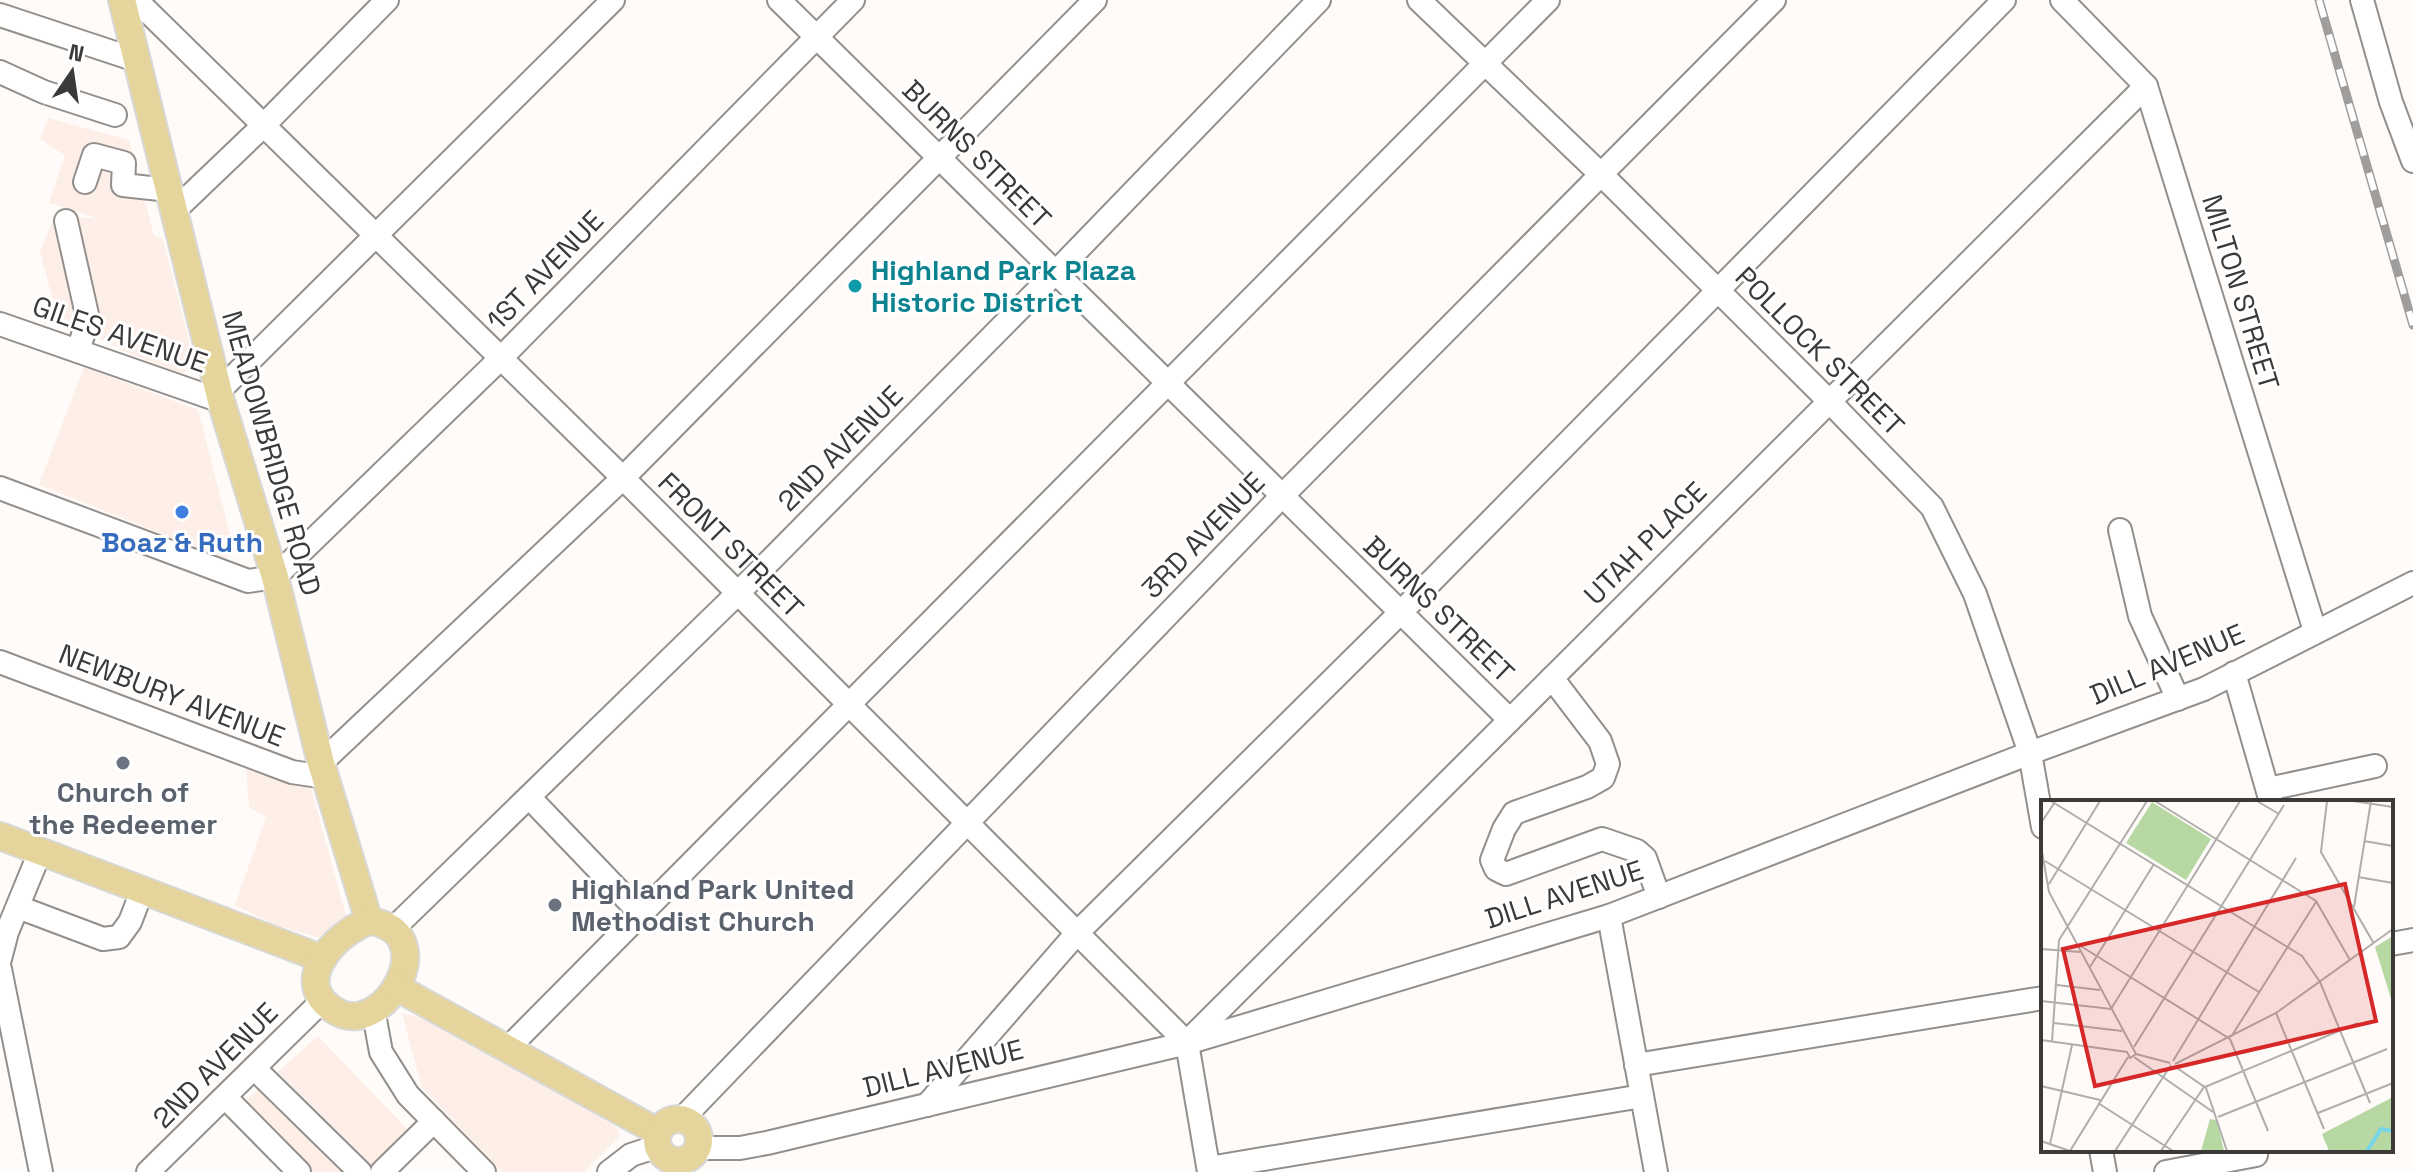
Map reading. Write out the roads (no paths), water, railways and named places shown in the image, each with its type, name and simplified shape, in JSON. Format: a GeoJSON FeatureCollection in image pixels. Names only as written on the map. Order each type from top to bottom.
{"type":"FeatureCollection","features":[{"type":"Feature","properties":{"kind":"main road","name":"MEADOWBRIDGE ROAD"},"geometry":{"type":"LineString","coordinates":[[122,0],[220,396],[275,577],[323,770],[381,925]]}},
{"type":"Feature","properties":{"kind":"main road"},"geometry":{"type":"LineString","coordinates":[[0,836],[323,959]]}},
{"type":"Feature","properties":{"kind":"main road"},"geometry":{"type":"LineString","coordinates":[[381,925],[404,944],[405,962],[396,987],[392,994],[363,1015],[350,1016],[337,1012],[323,1000],[315,984],[323,959],[330,946],[344,933],[381,925]]}},
{"type":"Feature","properties":{"kind":"main road"},"geometry":{"type":"LineString","coordinates":[[396,987],[658,1139],[667,1158],[688,1160],[698,1133],[682,1119],[668,1121],[658,1139]]}},
{"type":"Feature","properties":{"kind":"street"},"geometry":{"type":"LineString","coordinates":[[85,182],[94,155],[124,163],[123,185],[172,201],[263,126],[387,0]]}},
{"type":"Feature","properties":{"kind":"street"},"geometry":{"type":"LineString","coordinates":[[220,396],[613,0]]}},
{"type":"Feature","properties":{"kind":"street","name":"BURNS STREET"},"geometry":{"type":"LineString","coordinates":[[779,0],[1510,720]]}},
{"type":"Feature","properties":{"kind":"street","name":"1ST AVENUE"},"geometry":{"type":"LineString","coordinates":[[275,577],[501,358],[853,0]]}},
{"type":"Feature","properties":{"kind":"street"},"geometry":{"type":"LineString","coordinates":[[323,770],[623,478],[1095,0]]}},
{"type":"Feature","properties":{"kind":"street","name":"2ND AVENUE"},"geometry":{"type":"LineString","coordinates":[[381,925],[529,797],[737,594],[1055,273],[1319,0]]}},
{"type":"Feature","properties":{"kind":"street","name":"POLLOCK STREET"},"geometry":{"type":"LineString","coordinates":[[1419,0],[1602,175],[1932,507],[1975,594],[2030,753],[2041,816]]}},
{"type":"Feature","properties":{"kind":"street"},"geometry":{"type":"LineString","coordinates":[[507,1049],[1548,0]]}},
{"type":"Feature","properties":{"kind":"street","name":"3RD AVENUE"},"geometry":{"type":"LineString","coordinates":[[682,1119],[1281,497],[1774,0]]}},
{"type":"Feature","properties":{"kind":"street"},"geometry":{"type":"LineString","coordinates":[[927,1105],[1077,933],[1400,613],[2004,0]]}},
{"type":"Feature","properties":{"kind":"street","name":"MILTON STREET"},"geometry":{"type":"LineString","coordinates":[[2062,0],[2146,86],[2315,631]]}},
{"type":"Feature","properties":{"kind":"street"},"geometry":{"type":"LineString","coordinates":[[2362,0],[2391,102],[2413,161]]}},
{"type":"Feature","properties":{"kind":"street","name":"FRONT STREET"},"geometry":{"type":"LineString","coordinates":[[148,4],[263,126],[623,478],[1187,1043]]}},
{"type":"Feature","properties":{"kind":"street"},"geometry":{"type":"LineString","coordinates":[[0,15],[136,60]]}},
{"type":"Feature","properties":{"kind":"street"},"geometry":{"type":"LineString","coordinates":[[0,72],[44,92],[115,115]]}},
{"type":"Feature","properties":{"kind":"street","name":"UTAH PLACE"},"geometry":{"type":"LineString","coordinates":[[1187,1043],[2146,86]]}},
{"type":"Feature","properties":{"kind":"street"},"geometry":{"type":"LineString","coordinates":[[66,221],[88,319],[78,351]]}},
{"type":"Feature","properties":{"kind":"street","name":"GILES AVENUE"},"geometry":{"type":"LineString","coordinates":[[0,324],[220,396]]}},
{"type":"Feature","properties":{"kind":"street"},"geometry":{"type":"LineString","coordinates":[[0,488],[248,581],[275,577]]}},
{"type":"Feature","properties":{"kind":"street"},"geometry":{"type":"LineString","coordinates":[[2120,530],[2140,616],[2178,699]]}},
{"type":"Feature","properties":{"kind":"street","name":"DILL AVENUE"},"geometry":{"type":"LineString","coordinates":[[688,1160],[719,1149],[754,1146],[1187,1043],[1609,916],[2204,689],[2413,583]]}},
{"type":"Feature","properties":{"kind":"street","name":"NEWBURY AVENUE"},"geometry":{"type":"LineString","coordinates":[[0,662],[292,772],[323,770]]}},
{"type":"Feature","properties":{"kind":"street"},"geometry":{"type":"LineString","coordinates":[[2234,673],[2270,796],[2375,766]]}},
{"type":"Feature","properties":{"kind":"street"},"geometry":{"type":"LineString","coordinates":[[1552,678],[1600,741],[1608,764],[1603,778],[1587,787],[1514,813],[1492,860],[1496,869],[1506,874],[1602,839],[1637,851],[1645,858],[1659,897]]}},
{"type":"Feature","properties":{"kind":"street"},"geometry":{"type":"LineString","coordinates":[[529,797],[641,914]]}},
{"type":"Feature","properties":{"kind":"street"},"geometry":{"type":"LineString","coordinates":[[0,959],[7,932],[40,852]]}},
{"type":"Feature","properties":{"kind":"street"},"geometry":{"type":"LineString","coordinates":[[18,907],[103,939],[119,937],[130,922],[142,891]]}},
{"type":"Feature","properties":{"kind":"street"},"geometry":{"type":"LineString","coordinates":[[1609,916],[1656,1172]]}},
{"type":"Feature","properties":{"kind":"street"},"geometry":{"type":"LineString","coordinates":[[2393,944],[2413,940]]}},
{"type":"Feature","properties":{"kind":"street"},"geometry":{"type":"LineString","coordinates":[[0,969],[41,1172]]}},
{"type":"Feature","properties":{"kind":"street"},"geometry":{"type":"LineString","coordinates":[[1636,1065],[2041,998]]}},
{"type":"Feature","properties":{"kind":"street","name":"2ND AVENUE"},"geometry":{"type":"LineString","coordinates":[[148,1172],[323,1000]]}},
{"type":"Feature","properties":{"kind":"street"},"geometry":{"type":"LineString","coordinates":[[373,1009],[381,1052],[408,1095],[484,1172]]}},
{"type":"Feature","properties":{"kind":"street"},"geometry":{"type":"LineString","coordinates":[[1187,1043],[1209,1170],[1642,1096]]}},
{"type":"Feature","properties":{"kind":"street"},"geometry":{"type":"LineString","coordinates":[[254,1068],[360,1172]]}},
{"type":"Feature","properties":{"kind":"street"},"geometry":{"type":"LineString","coordinates":[[225,1097],[299,1172]]}},
{"type":"Feature","properties":{"kind":"street"},"geometry":{"type":"LineString","coordinates":[[382,1172],[434,1121]]}},
{"type":"Feature","properties":{"kind":"street"},"geometry":{"type":"LineString","coordinates":[[609,1172],[658,1139]]}},
{"type":"Feature","properties":{"kind":"street"},"geometry":{"type":"LineString","coordinates":[[2101,1152],[2105,1172]]}},
{"type":"Feature","properties":{"kind":"street"},"geometry":{"type":"LineString","coordinates":[[2166,1172],[2256,1155]]}},
{"type":"Feature","properties":{"kind":"railway"},"geometry":{"type":"LineString","coordinates":[[2319,0],[2413,325]]}},
{"type":"Feature","properties":{"kind":"place","name":"Highland Park Plaza Historic District"},"geometry":{"type":"Point","coordinates":[855,286]}},
{"type":"Feature","properties":{"kind":"place","name":"Boaz & Ruth"},"geometry":{"type":"Point","coordinates":[182,512]}},
{"type":"Feature","properties":{"kind":"place","name":"Church of the Redeemer"},"geometry":{"type":"Point","coordinates":[123,763]}},
{"type":"Feature","properties":{"kind":"place","name":"Highland Park United Methodist Church"},"geometry":{"type":"Point","coordinates":[555,905]}}]}
